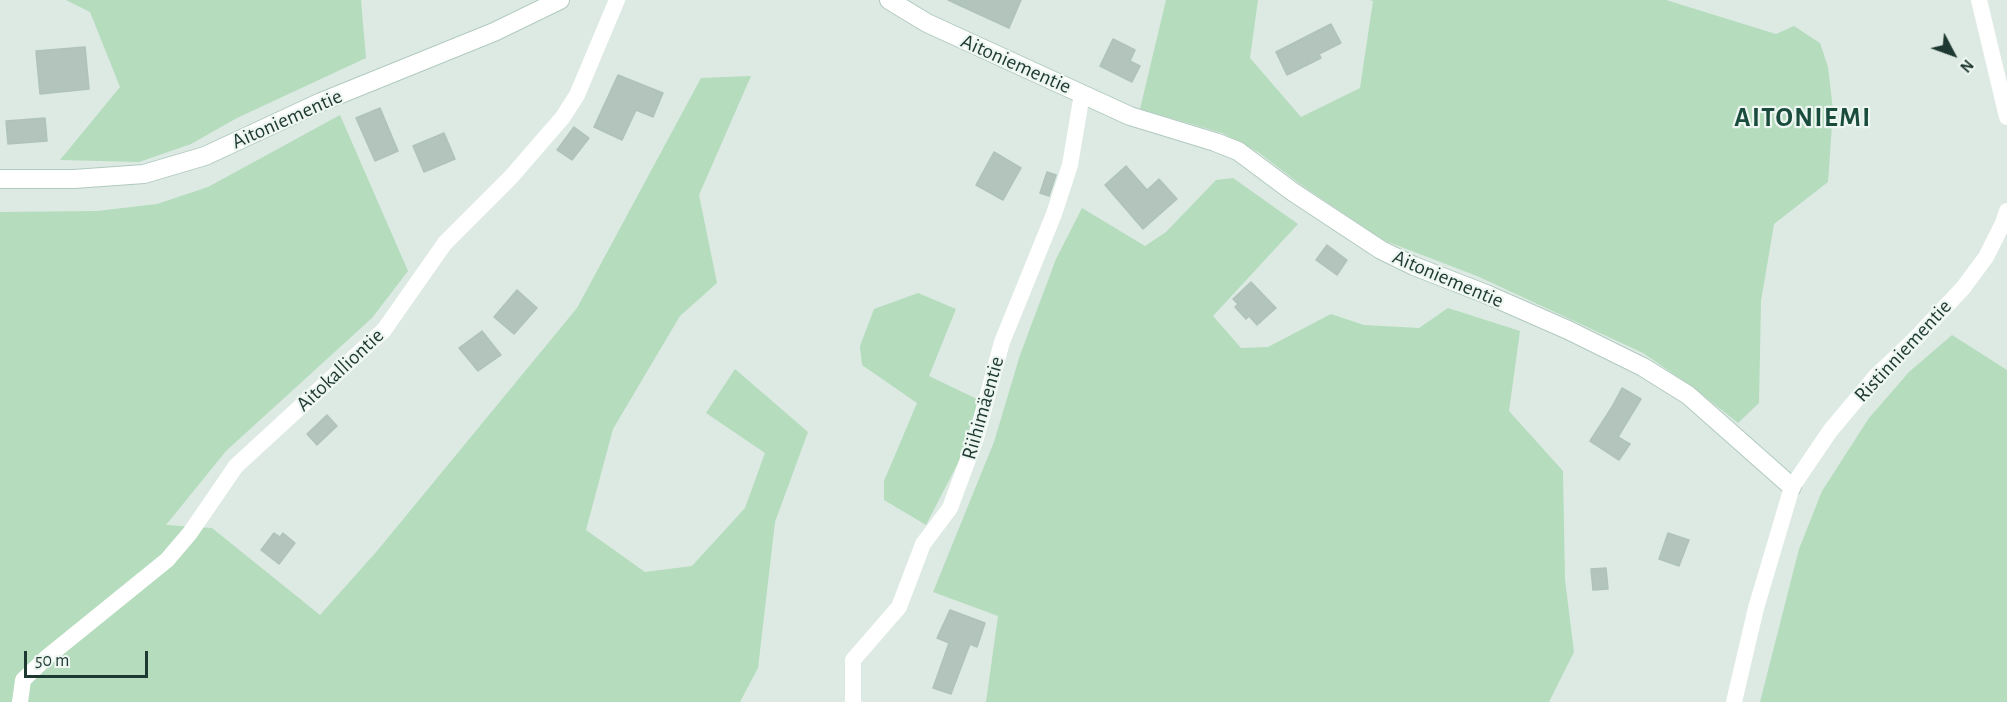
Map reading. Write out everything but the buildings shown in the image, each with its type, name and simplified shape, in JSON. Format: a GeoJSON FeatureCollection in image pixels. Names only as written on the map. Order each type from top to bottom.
{"type":"FeatureCollection","features":[{"type":"Feature","properties":{"kind":"street","name":"Aitoniementie"},"geometry":{"type":"LineString","coordinates":[[0,179],[74,179],[144,174],[205,156],[321,102],[494,32],[560,0]]}},
{"type":"Feature","properties":{"kind":"street","name":"Aitokalliontie"},"geometry":{"type":"LineString","coordinates":[[20,702],[23,680],[46,658],[167,560],[190,532],[236,466],[384,330],[446,243],[511,177],[563,117],[576,95],[617,0]]}},
{"type":"Feature","properties":{"kind":"street","name":"Aitoniementie"},"geometry":{"type":"LineString","coordinates":[[889,0],[927,23],[1130,116],[1215,141],[1238,151],[1293,192],[1381,250],[1568,330],[1643,368],[1688,394],[1792,487]]}},
{"type":"Feature","properties":{"kind":"street"},"geometry":{"type":"LineString","coordinates":[[1979,0],[2007,117]]}},
{"type":"Feature","properties":{"kind":"street","name":"Riihimäentie"},"geometry":{"type":"LineString","coordinates":[[853,702],[853,660],[899,607],[923,544],[950,508],[976,438],[1002,342],[1054,214],[1070,165],[1082,94]]}},
{"type":"Feature","properties":{"kind":"street","name":"Ristinniementie"},"geometry":{"type":"LineString","coordinates":[[1792,487],[1830,431],[1877,375],[1963,288],[1986,257],[2007,212]]}},
{"type":"Feature","properties":{"kind":"street"},"geometry":{"type":"LineString","coordinates":[[1734,702],[1756,608],[1792,487]]}},
{"type":"Feature","properties":{"kind":"green space"},"geometry":{"type":"Polygon","coordinates":[[[66,0],[361,0],[366,58],[237,118],[191,144],[139,162],[60,160],[120,87],[90,12],[66,0]]]}},
{"type":"Feature","properties":{"kind":"green space"},"geometry":{"type":"Polygon","coordinates":[[[1166,0],[1258,0],[1250,58],[1301,117],[1360,88],[1373,1],[1369,0],[1666,0],[1776,34],[1794,26],[1820,43],[1828,67],[1833,110],[1828,182],[1774,224],[1761,301],[1759,403],[1738,423],[1694,388],[1643,353],[1477,276],[1383,240],[1304,187],[1258,152],[1222,133],[1140,109],[1166,0]]]}},
{"type":"Feature","properties":{"kind":"green space"},"geometry":{"type":"Polygon","coordinates":[[[751,76],[699,195],[717,283],[680,316],[613,429],[586,530],[645,572],[692,566],[745,508],[765,453],[706,413],[735,369],[808,432],[775,522],[758,668],[740,702],[0,702],[0,212],[97,211],[157,204],[208,187],[340,115],[408,271],[372,318],[226,451],[166,525],[212,528],[320,615],[377,551],[577,308],[701,78],[751,76]]]}},
{"type":"Feature","properties":{"kind":"green space"},"geometry":{"type":"Polygon","coordinates":[[[1233,178],[1298,224],[1213,316],[1241,348],[1268,347],[1331,314],[1364,325],[1419,328],[1448,308],[1520,331],[1509,411],[1563,471],[1565,580],[1574,652],[1549,702],[986,702],[998,616],[933,592],[994,442],[1020,355],[1056,259],[1082,208],[1145,246],[1166,232],[1216,180],[1233,178]]]}},
{"type":"Feature","properties":{"kind":"green space"},"geometry":{"type":"Polygon","coordinates":[[[918,293],[956,309],[929,376],[979,400],[959,461],[926,525],[884,500],[884,481],[917,403],[862,365],[860,346],[874,309],[918,293]]]}},
{"type":"Feature","properties":{"kind":"green space"},"geometry":{"type":"Polygon","coordinates":[[[1952,335],[2007,370],[2007,702],[1760,702],[1799,549],[1822,491],[1869,418],[1909,372],[1952,335]]]}},
{"type":"Feature","properties":{"kind":"district","name":"AITONIEMI"},"geometry":{"type":"Point","coordinates":[1803,118]}}]}
